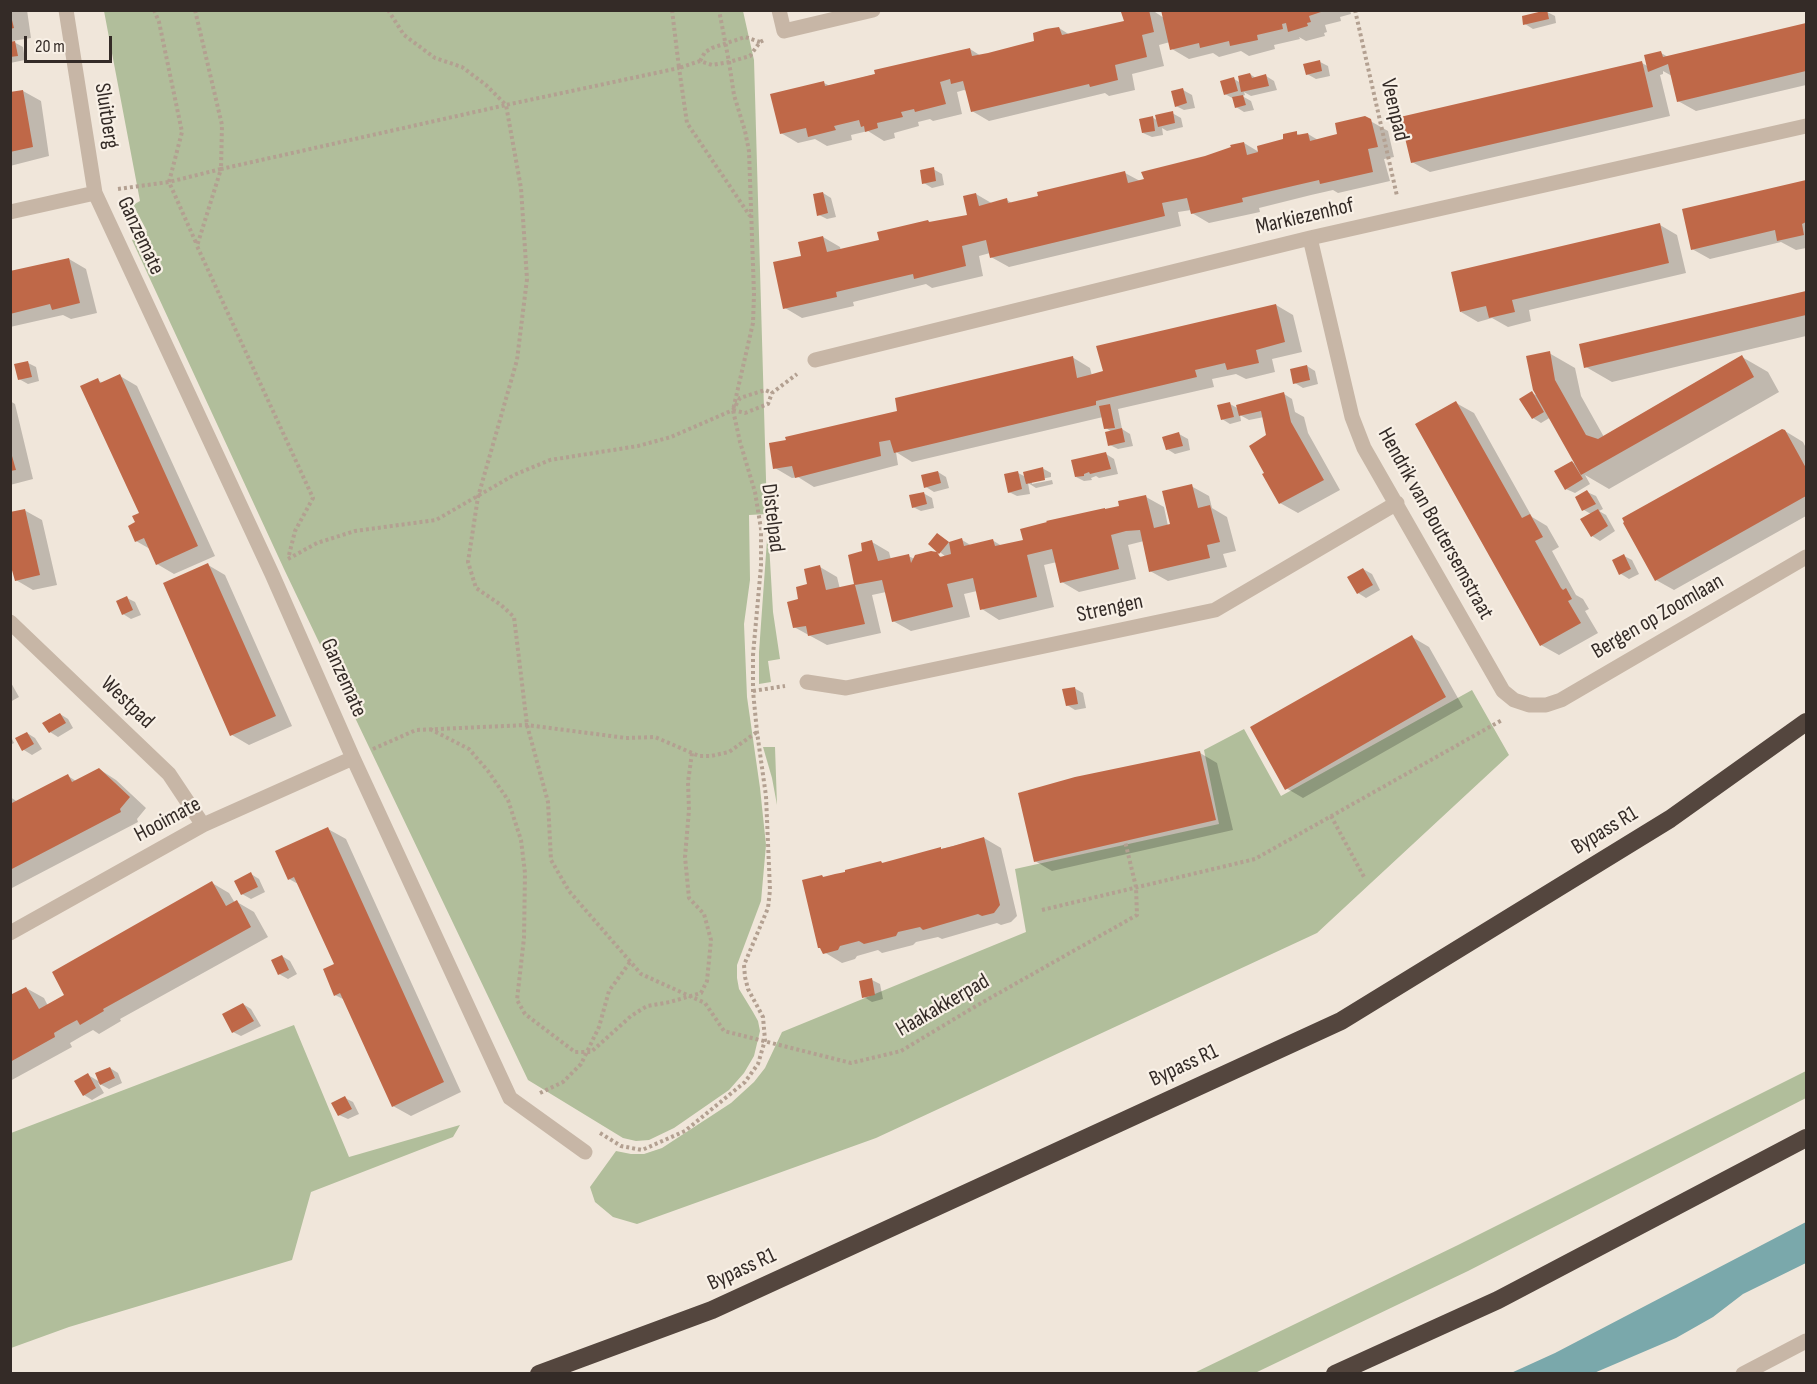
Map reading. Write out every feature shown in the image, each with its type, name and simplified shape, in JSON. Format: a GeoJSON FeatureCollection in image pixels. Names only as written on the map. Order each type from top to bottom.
{"type":"FeatureCollection","features":[{"type":"Feature","properties":{"kind":"highway","name":"Bypass R1"},"geometry":{"type":"LineString","coordinates":[[539,1374],[712,1310],[1341,1021],[1670,819],[1806,722]]}},
{"type":"Feature","properties":{"kind":"highway"},"geometry":{"type":"LineString","coordinates":[[1335,1374],[1498,1300],[1806,1138]]}},
{"type":"Feature","properties":{"kind":"street","name":"Sluitberg"},"geometry":{"type":"LineString","coordinates":[[66,10],[95,193]]}},
{"type":"Feature","properties":{"kind":"street"},"geometry":{"type":"LineString","coordinates":[[779,10],[784,31],[873,10]]}},
{"type":"Feature","properties":{"kind":"street","name":"Markiezenhof"},"geometry":{"type":"LineString","coordinates":[[815,360],[1310,238],[1806,126]]}},
{"type":"Feature","properties":{"kind":"street"},"geometry":{"type":"LineString","coordinates":[[10,212],[95,193]]}},
{"type":"Feature","properties":{"kind":"street","name":"Ganzemate"},"geometry":{"type":"LineString","coordinates":[[95,193],[272,574],[353,758],[510,1098],[585,1152]]}},
{"type":"Feature","properties":{"kind":"street","name":"Hendrik van Boutersemstraat"},"geometry":{"type":"LineString","coordinates":[[1310,238],[1352,417],[1365,448],[1503,691],[1514,700],[1529,705]]}},
{"type":"Feature","properties":{"kind":"street","name":"Strengen"},"geometry":{"type":"LineString","coordinates":[[807,682],[846,688],[1215,610],[1397,503]]}},
{"type":"Feature","properties":{"kind":"street","name":"Bergen op Zoomlaan"},"geometry":{"type":"LineString","coordinates":[[1529,705],[1545,705],[1561,700],[1806,557]]}},
{"type":"Feature","properties":{"kind":"street","name":"Westpad"},"geometry":{"type":"LineString","coordinates":[[10,622],[168,774],[203,825]]}},
{"type":"Feature","properties":{"kind":"street","name":"Hooimate"},"geometry":{"type":"LineString","coordinates":[[10,933],[203,825],[353,758]]}},
{"type":"Feature","properties":{"kind":"street"},"geometry":{"type":"LineString","coordinates":[[1743,1374],[1806,1341]]}},
{"type":"Feature","properties":{"kind":"path"},"geometry":{"type":"LineString","coordinates":[[154,10],[159,22],[182,132],[169,182],[313,498],[295,531],[289,558]]}},
{"type":"Feature","properties":{"kind":"path"},"geometry":{"type":"LineString","coordinates":[[195,10],[222,124],[221,169],[197,246]]}},
{"type":"Feature","properties":{"kind":"path"},"geometry":{"type":"LineString","coordinates":[[388,10],[404,35],[435,58],[462,67],[486,85],[506,105]]}},
{"type":"Feature","properties":{"kind":"path"},"geometry":{"type":"LineString","coordinates":[[672,10],[687,123],[750,217]]}},
{"type":"Feature","properties":{"kind":"path","name":"Distelpad"},"geometry":{"type":"LineString","coordinates":[[719,10],[734,95],[745,131],[748,151],[754,294],[753,323],[733,410],[755,492],[761,529],[761,566],[753,655],[753,691],[766,796],[770,890],[768,908],[744,965],[744,977],[763,1017],[765,1040]]}},
{"type":"Feature","properties":{"kind":"path","name":"Veenpad"},"geometry":{"type":"LineString","coordinates":[[1355,10],[1401,218]]}},
{"type":"Feature","properties":{"kind":"path"},"geometry":{"type":"LineString","coordinates":[[95,193],[169,182],[679,68],[700,61],[712,65],[729,62],[750,56],[760,42],[784,31]]}},
{"type":"Feature","properties":{"kind":"path"},"geometry":{"type":"LineString","coordinates":[[700,61],[705,52],[726,43],[745,37],[760,42]]}},
{"type":"Feature","properties":{"kind":"path","name":"Haakakkerpad"},"geometry":{"type":"LineString","coordinates":[[506,105],[521,188],[527,279],[517,360],[478,497],[468,562],[476,588],[501,605],[514,618],[527,725],[548,802],[551,860],[569,891],[641,974],[705,1003],[724,1031],[851,1063],[901,1051],[1137,915],[1136,887]]}},
{"type":"Feature","properties":{"kind":"path"},"geometry":{"type":"LineString","coordinates":[[733,410],[745,413],[768,404],[772,393],[815,360]]}},
{"type":"Feature","properties":{"kind":"path"},"geometry":{"type":"LineString","coordinates":[[272,574],[289,558],[317,543],[355,531],[436,520],[514,475],[550,460],[638,446],[671,437],[733,410],[740,398],[765,390],[772,393]]}},
{"type":"Feature","properties":{"kind":"path"},"geometry":{"type":"LineString","coordinates":[[753,691],[807,682]]}},
{"type":"Feature","properties":{"kind":"path"},"geometry":{"type":"LineString","coordinates":[[1042,910],[1255,859],[1529,705]]}},
{"type":"Feature","properties":{"kind":"path"},"geometry":{"type":"LineString","coordinates":[[353,758],[416,730],[430,729],[527,725],[626,738],[655,737],[692,753],[711,756],[729,752],[757,732]]}},
{"type":"Feature","properties":{"kind":"path"},"geometry":{"type":"LineString","coordinates":[[430,729],[469,749],[508,800],[521,840],[525,873],[525,906],[517,999],[525,1014],[575,1052],[591,1052],[647,1006],[701,993],[707,981],[711,940],[704,914],[689,898],[685,857],[689,810],[688,782],[692,753]]}},
{"type":"Feature","properties":{"kind":"path"},"geometry":{"type":"LineString","coordinates":[[1331,816],[1364,877]]}},
{"type":"Feature","properties":{"kind":"path"},"geometry":{"type":"LineString","coordinates":[[1125,841],[1136,887]]}},
{"type":"Feature","properties":{"kind":"path"},"geometry":{"type":"LineString","coordinates":[[546,1100],[537,1094],[562,1082],[580,1064],[599,1027],[609,991],[630,962]]}},
{"type":"Feature","properties":{"kind":"path"},"geometry":{"type":"LineString","coordinates":[[593,1129],[621,1146],[642,1150],[685,1131],[745,1082],[758,1064],[765,1040]]}},
{"type":"Feature","properties":{"kind":"green space"},"geometry":{"type":"Polygon","coordinates":[[[104,11],[743,11],[754,60],[767,514],[749,515],[750,580],[744,624],[747,697],[766,845],[761,901],[737,965],[737,978],[739,989],[758,1021],[760,1031],[754,1056],[744,1073],[729,1090],[674,1128],[649,1140],[636,1141],[623,1138],[528,1080],[284,569],[132,240],[147,231],[133,205],[140,201],[104,11]]]}},
{"type":"Feature","properties":{"kind":"green space"},"geometry":{"type":"Polygon","coordinates":[[[768,526],[773,612],[780,659],[768,661],[771,682],[759,684],[759,652],[768,526]]]}},
{"type":"Feature","properties":{"kind":"green space"},"geometry":{"type":"Polygon","coordinates":[[[1472,690],[1509,755],[1317,933],[876,1138],[637,1224],[613,1217],[595,1202],[590,1187],[616,1151],[644,1154],[662,1148],[731,1103],[754,1082],[765,1068],[782,1032],[1026,932],[1015,869],[1219,824],[1204,750],[1244,729],[1281,796],[1472,690]]]}},
{"type":"Feature","properties":{"kind":"green space"},"geometry":{"type":"Polygon","coordinates":[[[763,747],[775,747],[777,805],[772,778],[763,747]]]}},
{"type":"Feature","properties":{"kind":"green space"},"geometry":{"type":"Polygon","coordinates":[[[294,1025],[349,1157],[460,1125],[453,1137],[311,1192],[292,1260],[69,1327],[11,1348],[11,1133],[294,1025]]]}},
{"type":"Feature","properties":{"kind":"green space"},"geometry":{"type":"Polygon","coordinates":[[[1806,1071],[1806,1098],[1468,1271],[1255,1373],[1194,1373],[1458,1245],[1806,1071]]]}},
{"type":"Feature","properties":{"kind":"water"},"geometry":{"type":"Polygon","coordinates":[[[1806,1222],[1806,1263],[1743,1294],[1713,1317],[1676,1338],[1594,1373],[1511,1373],[1555,1353],[1806,1222]]]}},
{"type":"Feature","properties":{"kind":"building"},"geometry":{"type":"Polygon","coordinates":[[[1149,10],[1154,32],[1142,35],[1147,57],[1115,65],[1118,80],[1090,87],[1089,84],[971,112],[963,81],[951,84],[950,79],[940,82],[946,104],[915,112],[914,109],[901,112],[903,117],[877,123],[878,128],[865,132],[859,120],[834,126],[836,130],[808,137],[806,128],[780,134],[770,94],[824,81],[825,86],[875,74],[874,70],[970,48],[972,56],[988,53],[1034,41],[1033,33],[1046,29],[1059,27],[1062,35],[1124,21],[1121,12],[1149,10]]]}},
{"type":"Feature","properties":{"kind":"building"},"geometry":{"type":"Polygon","coordinates":[[[1161,10],[1324,11],[1309,16],[1311,22],[1307,23],[1308,26],[1288,32],[1286,23],[1282,24],[1283,29],[1257,35],[1258,40],[1230,46],[1229,41],[1200,48],[1199,43],[1170,50],[1161,10]]]}},
{"type":"Feature","properties":{"kind":"building"},"geometry":{"type":"Polygon","coordinates":[[[1547,10],[1549,19],[1523,25],[1522,16],[1547,10]]]}},
{"type":"Feature","properties":{"kind":"building"},"geometry":{"type":"Polygon","coordinates":[[[10,12],[14,28],[10,29],[10,12]]]}},
{"type":"Feature","properties":{"kind":"building"},"geometry":{"type":"Polygon","coordinates":[[[1806,23],[1806,71],[1677,102],[1668,64],[1648,72],[1644,55],[1661,51],[1663,57],[1806,23]]]}},
{"type":"Feature","properties":{"kind":"building"},"geometry":{"type":"Polygon","coordinates":[[[15,41],[18,56],[10,57],[10,42],[15,41]]]}},
{"type":"Feature","properties":{"kind":"building"},"geometry":{"type":"Polygon","coordinates":[[[1320,60],[1322,71],[1306,75],[1303,64],[1320,60]]]}},
{"type":"Feature","properties":{"kind":"building"},"geometry":{"type":"Polygon","coordinates":[[[1642,61],[1653,107],[1411,163],[1400,117],[1642,61]]]}},
{"type":"Feature","properties":{"kind":"building"},"geometry":{"type":"Polygon","coordinates":[[[1250,73],[1252,78],[1266,74],[1269,86],[1241,92],[1238,76],[1250,73]]]}},
{"type":"Feature","properties":{"kind":"building"},"geometry":{"type":"Polygon","coordinates":[[[1234,77],[1238,91],[1224,95],[1220,81],[1234,77]]]}},
{"type":"Feature","properties":{"kind":"building"},"geometry":{"type":"Polygon","coordinates":[[[1183,88],[1187,103],[1175,107],[1171,91],[1183,88]]]}},
{"type":"Feature","properties":{"kind":"building"},"geometry":{"type":"Polygon","coordinates":[[[23,90],[33,147],[10,152],[10,92],[23,90]]]}},
{"type":"Feature","properties":{"kind":"building"},"geometry":{"type":"Polygon","coordinates":[[[1243,95],[1246,105],[1235,108],[1232,97],[1243,95]]]}},
{"type":"Feature","properties":{"kind":"building"},"geometry":{"type":"Polygon","coordinates":[[[1173,111],[1175,123],[1158,127],[1155,115],[1173,111]]]}},
{"type":"Feature","properties":{"kind":"building"},"geometry":{"type":"Polygon","coordinates":[[[1153,116],[1155,131],[1142,133],[1139,119],[1153,116]]]}},
{"type":"Feature","properties":{"kind":"building"},"geometry":{"type":"Polygon","coordinates":[[[1365,116],[1371,119],[1378,147],[1368,149],[1373,172],[1320,184],[1319,180],[1293,186],[1242,198],[1243,202],[1191,214],[1187,198],[1162,203],[1165,216],[990,258],[986,240],[962,246],[966,266],[914,279],[913,274],[836,292],[837,297],[783,309],[773,262],[801,256],[798,242],[823,236],[827,252],[879,240],[877,232],[928,220],[929,222],[967,215],[963,196],[976,193],[979,206],[1007,198],[1008,203],[1038,196],[1037,192],[1125,171],[1128,183],[1144,179],[1141,172],[1205,156],[1231,147],[1230,145],[1244,142],[1247,155],[1258,152],[1257,146],[1283,139],[1283,134],[1297,131],[1297,135],[1308,133],[1310,141],[1337,134],[1335,123],[1365,116]]]}},
{"type":"Feature","properties":{"kind":"building"},"geometry":{"type":"Polygon","coordinates":[[[934,167],[936,181],[922,184],[920,170],[934,167]]]}},
{"type":"Feature","properties":{"kind":"building"},"geometry":{"type":"Polygon","coordinates":[[[1806,180],[1806,222],[1802,224],[1804,235],[1777,241],[1775,230],[1691,250],[1682,209],[1806,180]]]}},
{"type":"Feature","properties":{"kind":"building"},"geometry":{"type":"Polygon","coordinates":[[[823,192],[828,213],[817,216],[813,194],[823,192]]]}},
{"type":"Feature","properties":{"kind":"building"},"geometry":{"type":"Polygon","coordinates":[[[1660,223],[1669,263],[1512,300],[1515,312],[1489,318],[1486,306],[1460,312],[1451,272],[1660,223]]]}},
{"type":"Feature","properties":{"kind":"building"},"geometry":{"type":"Polygon","coordinates":[[[69,258],[80,303],[52,310],[50,304],[10,314],[10,271],[69,258]]]}},
{"type":"Feature","properties":{"kind":"building"},"geometry":{"type":"Polygon","coordinates":[[[1806,291],[1806,315],[1584,368],[1579,344],[1806,291]]]}},
{"type":"Feature","properties":{"kind":"building"},"geometry":{"type":"Polygon","coordinates":[[[1276,304],[1285,342],[1256,350],[1259,363],[1227,370],[1225,363],[1195,370],[1197,377],[1096,401],[1096,405],[894,453],[890,440],[879,442],[881,456],[795,478],[792,466],[773,469],[769,443],[786,440],[785,437],[897,411],[895,398],[1073,356],[1077,378],[1103,371],[1096,346],[1276,304]]]}},
{"type":"Feature","properties":{"kind":"building"},"geometry":{"type":"Polygon","coordinates":[[[1550,351],[1555,380],[1586,435],[1598,439],[1742,355],[1754,377],[1581,475],[1533,390],[1526,356],[1550,351]]]}},
{"type":"Feature","properties":{"kind":"building"},"geometry":{"type":"Polygon","coordinates":[[[28,361],[32,377],[18,380],[14,364],[28,361]]]}},
{"type":"Feature","properties":{"kind":"building"},"geometry":{"type":"Polygon","coordinates":[[[1307,365],[1310,380],[1293,384],[1290,369],[1307,365]]]}},
{"type":"Feature","properties":{"kind":"building"},"geometry":{"type":"Polygon","coordinates":[[[120,374],[198,546],[156,565],[144,538],[135,542],[128,526],[135,522],[132,516],[139,513],[80,386],[98,378],[100,383],[120,374]]]}},
{"type":"Feature","properties":{"kind":"building"},"geometry":{"type":"Polygon","coordinates":[[[1532,391],[1544,412],[1532,419],[1519,399],[1532,391]]]}},
{"type":"Feature","properties":{"kind":"building"},"geometry":{"type":"Polygon","coordinates":[[[1284,392],[1291,422],[1324,480],[1279,504],[1249,446],[1266,435],[1261,411],[1239,416],[1236,405],[1284,392]]]}},
{"type":"Feature","properties":{"kind":"building"},"geometry":{"type":"Polygon","coordinates":[[[1456,401],[1522,518],[1530,514],[1543,537],[1535,541],[1561,588],[1563,590],[1566,588],[1572,599],[1568,601],[1581,623],[1540,646],[1415,424],[1456,401]]]}},
{"type":"Feature","properties":{"kind":"building"},"geometry":{"type":"Polygon","coordinates":[[[1230,402],[1234,417],[1221,420],[1217,405],[1230,402]]]}},
{"type":"Feature","properties":{"kind":"building"},"geometry":{"type":"Polygon","coordinates":[[[1110,404],[1115,428],[1104,429],[1099,406],[1110,404]]]}},
{"type":"Feature","properties":{"kind":"building"},"geometry":{"type":"Polygon","coordinates":[[[1122,428],[1125,442],[1108,446],[1105,432],[1122,428]]]}},
{"type":"Feature","properties":{"kind":"building"},"geometry":{"type":"Polygon","coordinates":[[[1782,429],[1785,430],[1806,468],[1806,496],[1655,581],[1622,518],[1782,429]]]}},
{"type":"Feature","properties":{"kind":"building"},"geometry":{"type":"Polygon","coordinates":[[[1179,432],[1183,446],[1166,450],[1162,437],[1179,432]]]}},
{"type":"Feature","properties":{"kind":"building"},"geometry":{"type":"Polygon","coordinates":[[[10,449],[16,470],[10,471],[10,449]]]}},
{"type":"Feature","properties":{"kind":"building"},"geometry":{"type":"Polygon","coordinates":[[[1106,452],[1111,469],[1090,474],[1089,472],[1084,476],[1075,477],[1071,460],[1106,452]]]}},
{"type":"Feature","properties":{"kind":"building"},"geometry":{"type":"Polygon","coordinates":[[[1572,461],[1583,479],[1565,490],[1554,471],[1572,461]]]}},
{"type":"Feature","properties":{"kind":"building"},"geometry":{"type":"Polygon","coordinates":[[[1043,467],[1045,480],[1026,484],[1023,472],[1043,467]]]}},
{"type":"Feature","properties":{"kind":"building"},"geometry":{"type":"Polygon","coordinates":[[[938,471],[941,483],[924,488],[921,475],[938,471]]]}},
{"type":"Feature","properties":{"kind":"building"},"geometry":{"type":"Polygon","coordinates":[[[1018,471],[1022,489],[1008,493],[1004,474],[1018,471]]]}},
{"type":"Feature","properties":{"kind":"building"},"geometry":{"type":"Polygon","coordinates":[[[1192,484],[1198,508],[1210,505],[1220,542],[1207,545],[1210,558],[1149,572],[1140,530],[1126,531],[1111,535],[1119,569],[1060,583],[1052,549],[1027,555],[1037,597],[980,610],[973,578],[947,584],[953,607],[892,622],[882,580],[855,585],[865,624],[808,636],[806,626],[793,628],[787,602],[798,599],[796,587],[807,584],[804,569],[820,565],[826,590],[854,584],[848,555],[862,551],[861,543],[872,540],[878,561],[909,554],[911,563],[915,555],[931,551],[937,552],[940,557],[951,554],[949,542],[962,538],[964,546],[993,539],[995,546],[1023,540],[1020,529],[1046,521],[1119,506],[1118,501],[1146,495],[1154,528],[1170,524],[1162,491],[1192,484]]]}},
{"type":"Feature","properties":{"kind":"building"},"geometry":{"type":"Polygon","coordinates":[[[1587,490],[1596,504],[1582,511],[1575,497],[1587,490]]]}},
{"type":"Feature","properties":{"kind":"building"},"geometry":{"type":"Polygon","coordinates":[[[924,492],[927,504],[912,508],[909,495],[924,492]]]}},
{"type":"Feature","properties":{"kind":"building"},"geometry":{"type":"Polygon","coordinates":[[[25,509],[40,575],[15,581],[10,563],[10,512],[25,509]]]}},
{"type":"Feature","properties":{"kind":"building"},"geometry":{"type":"Polygon","coordinates":[[[1598,509],[1608,526],[1591,537],[1580,519],[1598,509]]]}},
{"type":"Feature","properties":{"kind":"building"},"geometry":{"type":"Polygon","coordinates":[[[937,533],[949,542],[939,554],[928,544],[937,533]]]}},
{"type":"Feature","properties":{"kind":"building"},"geometry":{"type":"Polygon","coordinates":[[[1624,554],[1631,569],[1619,575],[1612,560],[1624,554]]]}},
{"type":"Feature","properties":{"kind":"building"},"geometry":{"type":"Polygon","coordinates":[[[208,563],[276,716],[230,736],[163,583],[208,563]]]}},
{"type":"Feature","properties":{"kind":"building"},"geometry":{"type":"Polygon","coordinates":[[[1363,568],[1373,585],[1357,594],[1347,577],[1363,568]]]}},
{"type":"Feature","properties":{"kind":"building"},"geometry":{"type":"Polygon","coordinates":[[[127,596],[133,610],[122,615],[116,601],[127,596]]]}},
{"type":"Feature","properties":{"kind":"building"},"geometry":{"type":"Polygon","coordinates":[[[1412,635],[1446,697],[1285,790],[1250,727],[1412,635]]]}},
{"type":"Feature","properties":{"kind":"building"},"geometry":{"type":"Polygon","coordinates":[[[1075,687],[1078,704],[1066,706],[1062,689],[1075,687]]]}},
{"type":"Feature","properties":{"kind":"building"},"geometry":{"type":"Polygon","coordinates":[[[60,713],[66,723],[49,733],[42,723],[60,713]]]}},
{"type":"Feature","properties":{"kind":"building"},"geometry":{"type":"Polygon","coordinates":[[[27,732],[34,744],[22,751],[15,738],[27,732]]]}},
{"type":"Feature","properties":{"kind":"building"},"geometry":{"type":"Polygon","coordinates":[[[1200,751],[1216,820],[1034,862],[1018,793],[1075,777],[1200,751]]]}},
{"type":"Feature","properties":{"kind":"building"},"geometry":{"type":"Polygon","coordinates":[[[99,768],[130,797],[120,809],[121,812],[10,870],[10,804],[68,774],[72,782],[99,768]]]}},
{"type":"Feature","properties":{"kind":"building"},"geometry":{"type":"Polygon","coordinates":[[[328,827],[444,1082],[392,1107],[340,993],[334,996],[323,969],[334,964],[294,877],[288,880],[275,851],[328,827]]]}},
{"type":"Feature","properties":{"kind":"building"},"geometry":{"type":"Polygon","coordinates":[[[984,837],[1000,905],[994,913],[982,916],[978,914],[923,930],[920,927],[898,932],[896,936],[864,944],[859,941],[823,954],[818,948],[802,880],[845,872],[845,870],[984,837]]]}},
{"type":"Feature","properties":{"kind":"building"},"geometry":{"type":"Polygon","coordinates":[[[251,872],[258,887],[241,895],[234,881],[251,872]]]}},
{"type":"Feature","properties":{"kind":"building"},"geometry":{"type":"Polygon","coordinates":[[[212,881],[226,906],[237,900],[251,927],[103,1009],[104,1011],[80,1025],[77,1020],[64,1027],[54,1033],[55,1037],[10,1062],[10,995],[26,987],[39,1009],[64,995],[52,972],[212,881]]]}},
{"type":"Feature","properties":{"kind":"building"},"geometry":{"type":"Polygon","coordinates":[[[282,955],[289,970],[278,975],[271,960],[282,955]]]}},
{"type":"Feature","properties":{"kind":"building"},"geometry":{"type":"Polygon","coordinates":[[[872,978],[875,995],[862,998],[859,981],[872,978]]]}},
{"type":"Feature","properties":{"kind":"building"},"geometry":{"type":"Polygon","coordinates":[[[243,1003],[254,1021],[232,1033],[222,1014],[243,1003]]]}},
{"type":"Feature","properties":{"kind":"building"},"geometry":{"type":"Polygon","coordinates":[[[110,1067],[115,1078],[100,1085],[95,1073],[110,1067]]]}},
{"type":"Feature","properties":{"kind":"building"},"geometry":{"type":"Polygon","coordinates":[[[88,1073],[96,1088],[83,1096],[74,1081],[88,1073]]]}},
{"type":"Feature","properties":{"kind":"building"},"geometry":{"type":"Polygon","coordinates":[[[345,1096],[352,1109],[338,1116],[331,1103],[345,1096]]]}}]}
